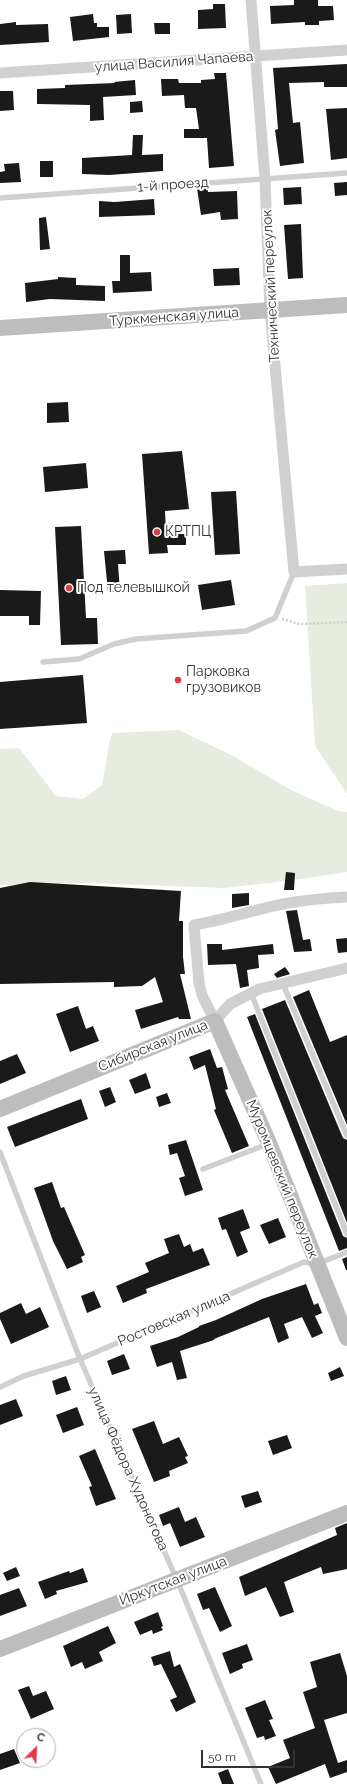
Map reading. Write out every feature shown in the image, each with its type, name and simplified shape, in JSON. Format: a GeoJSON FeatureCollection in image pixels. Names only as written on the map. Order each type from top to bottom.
{"type":"FeatureCollection","features":[{"type":"Feature","properties":{"kind":"street","name":"Технический переулок"},"geometry":{"type":"LineString","coordinates":[[251,0],[265,178],[270,311],[294,572]]}},
{"type":"Feature","properties":{"kind":"street","name":"улица Василия Чапаева"},"geometry":{"type":"LineString","coordinates":[[0,72],[347,50]]}},
{"type":"Feature","properties":{"kind":"street","name":"Туркменская улица"},"geometry":{"type":"LineString","coordinates":[[0,328],[347,305]]}},
{"type":"Feature","properties":{"kind":"street"},"geometry":{"type":"LineString","coordinates":[[294,572],[347,569]]}},
{"type":"Feature","properties":{"kind":"street"},"geometry":{"type":"LineString","coordinates":[[215,1021],[202,995],[199,983],[194,926],[237,917],[283,904],[316,899],[347,897]]}},
{"type":"Feature","properties":{"kind":"street","name":"Сибирская улица"},"geometry":{"type":"LineString","coordinates":[[0,1109],[215,1021],[230,1004],[259,989],[347,968]]}},
{"type":"Feature","properties":{"kind":"street","name":"Муромцевский переулок"},"geometry":{"type":"LineString","coordinates":[[215,1021],[269,1143],[347,1338]]}},
{"type":"Feature","properties":{"kind":"street","name":"Иркутская улица"},"geometry":{"type":"LineString","coordinates":[[0,1649],[347,1513]]}},
{"type":"Feature","properties":{"kind":"lane","name":"1-й проезд"},"geometry":{"type":"LineString","coordinates":[[0,198],[347,173]]}},
{"type":"Feature","properties":{"kind":"lane"},"geometry":{"type":"LineString","coordinates":[[43,662],[78,660],[114,644],[136,639],[246,631],[271,621],[276,616],[294,572]]}},
{"type":"Feature","properties":{"kind":"lane"},"geometry":{"type":"LineString","coordinates":[[283,984],[347,1136]]}},
{"type":"Feature","properties":{"kind":"lane"},"geometry":{"type":"LineString","coordinates":[[251,993],[347,1234]]}},
{"type":"Feature","properties":{"kind":"lane"},"geometry":{"type":"LineString","coordinates":[[203,1169],[269,1143]]}},
{"type":"Feature","properties":{"kind":"lane","name":"улица Фёдора Худоногова"},"geometry":{"type":"LineString","coordinates":[[0,1152],[80,1359],[176,1579],[261,1784]]}},
{"type":"Feature","properties":{"kind":"lane","name":"Ростовская улица"},"geometry":{"type":"LineString","coordinates":[[0,1387],[24,1376],[80,1359],[304,1262],[317,1264],[347,1252]]}},
{"type":"Feature","properties":{"kind":"path"},"geometry":{"type":"LineString","coordinates":[[276,616],[299,624],[347,622]]}},
{"type":"Feature","properties":{"kind":"shaded area"},"geometry":{"type":"Polygon","coordinates":[[[347,583],[347,794],[315,746],[305,586],[347,583]]]}},
{"type":"Feature","properties":{"kind":"shaded area"},"geometry":{"type":"Polygon","coordinates":[[[179,730],[233,756],[291,790],[338,811],[347,812],[347,872],[224,888],[87,883],[0,885],[0,749],[19,748],[56,796],[83,799],[102,785],[110,739],[113,733],[179,730]]]}},
{"type":"Feature","properties":{"kind":"building"},"geometry":{"type":"Polygon","coordinates":[[[294,0],[318,0],[318,6],[333,6],[334,20],[319,21],[319,25],[305,25],[305,22],[271,24],[270,6],[294,5],[294,0]]]}},
{"type":"Feature","properties":{"kind":"building"},"geometry":{"type":"Polygon","coordinates":[[[213,4],[225,4],[226,28],[198,29],[198,10],[213,9],[213,4]]]}},
{"type":"Feature","properties":{"kind":"building"},"geometry":{"type":"Polygon","coordinates":[[[93,14],[94,23],[97,23],[97,27],[109,27],[109,37],[73,41],[70,17],[93,14]]]}},
{"type":"Feature","properties":{"kind":"building"},"geometry":{"type":"Polygon","coordinates":[[[131,14],[132,33],[117,34],[116,15],[131,14]]]}},
{"type":"Feature","properties":{"kind":"building"},"geometry":{"type":"Polygon","coordinates":[[[16,22],[16,25],[48,24],[49,42],[0,45],[0,24],[16,22]]]}},
{"type":"Feature","properties":{"kind":"building"},"geometry":{"type":"Polygon","coordinates":[[[154,23],[170,23],[170,34],[155,34],[154,23]]]}},
{"type":"Feature","properties":{"kind":"building"},"geometry":{"type":"Polygon","coordinates":[[[347,64],[347,87],[324,87],[324,82],[289,83],[293,123],[300,122],[304,163],[280,166],[275,130],[278,129],[273,68],[347,64]]]}},
{"type":"Feature","properties":{"kind":"building"},"geometry":{"type":"Polygon","coordinates":[[[214,73],[226,73],[234,166],[209,168],[207,138],[184,138],[184,129],[199,129],[196,108],[185,108],[184,95],[162,96],[161,79],[178,79],[179,83],[201,83],[201,80],[215,79],[214,73]]]}},
{"type":"Feature","properties":{"kind":"building"},"geometry":{"type":"Polygon","coordinates":[[[135,80],[136,95],[103,97],[104,120],[90,121],[90,105],[37,104],[37,89],[65,88],[65,85],[115,83],[114,82],[135,80]]]}},
{"type":"Feature","properties":{"kind":"building"},"geometry":{"type":"Polygon","coordinates":[[[0,91],[13,91],[14,110],[0,111],[0,91]]]}},
{"type":"Feature","properties":{"kind":"building"},"geometry":{"type":"Polygon","coordinates":[[[142,101],[143,112],[130,113],[130,102],[142,101]]]}},
{"type":"Feature","properties":{"kind":"building"},"geometry":{"type":"Polygon","coordinates":[[[347,108],[347,158],[331,160],[326,109],[347,108]]]}},
{"type":"Feature","properties":{"kind":"building"},"geometry":{"type":"Polygon","coordinates":[[[133,135],[143,135],[142,155],[163,154],[163,171],[109,175],[82,174],[82,158],[132,155],[133,135]]]}},
{"type":"Feature","properties":{"kind":"building"},"geometry":{"type":"Polygon","coordinates":[[[40,161],[53,161],[53,177],[40,177],[40,161]]]}},
{"type":"Feature","properties":{"kind":"building"},"geometry":{"type":"Polygon","coordinates":[[[19,163],[21,182],[0,183],[0,172],[5,171],[4,164],[19,163]]]}},
{"type":"Feature","properties":{"kind":"building"},"geometry":{"type":"Polygon","coordinates":[[[347,182],[347,195],[335,196],[334,183],[347,182]]]}},
{"type":"Feature","properties":{"kind":"building"},"geometry":{"type":"Polygon","coordinates":[[[208,187],[208,192],[237,191],[238,219],[221,220],[220,212],[201,215],[197,188],[208,187]]]}},
{"type":"Feature","properties":{"kind":"building"},"geometry":{"type":"Polygon","coordinates":[[[301,187],[302,204],[284,205],[283,188],[301,187]]]}},
{"type":"Feature","properties":{"kind":"building"},"geometry":{"type":"Polygon","coordinates":[[[154,199],[155,215],[99,217],[99,201],[115,202],[154,199]]]}},
{"type":"Feature","properties":{"kind":"building"},"geometry":{"type":"Polygon","coordinates":[[[46,217],[50,249],[40,250],[39,218],[46,217]]]}},
{"type":"Feature","properties":{"kind":"building"},"geometry":{"type":"Polygon","coordinates":[[[301,224],[303,278],[288,279],[284,225],[301,224]]]}},
{"type":"Feature","properties":{"kind":"building"},"geometry":{"type":"Polygon","coordinates":[[[120,255],[130,255],[130,273],[151,272],[152,291],[113,293],[112,281],[120,281],[120,255]]]}},
{"type":"Feature","properties":{"kind":"building"},"geometry":{"type":"Polygon","coordinates":[[[239,268],[240,285],[214,286],[213,269],[239,268]]]}},
{"type":"Feature","properties":{"kind":"building"},"geometry":{"type":"Polygon","coordinates":[[[58,277],[76,278],[76,285],[105,286],[105,301],[50,299],[26,302],[25,283],[58,279],[58,277]]]}},
{"type":"Feature","properties":{"kind":"building"},"geometry":{"type":"Polygon","coordinates":[[[68,402],[69,422],[47,423],[47,403],[68,402]]]}},
{"type":"Feature","properties":{"kind":"building"},"geometry":{"type":"Polygon","coordinates":[[[182,451],[189,509],[165,511],[166,534],[186,534],[186,545],[167,545],[168,553],[149,554],[142,454],[182,451]]]}},
{"type":"Feature","properties":{"kind":"building"},"geometry":{"type":"Polygon","coordinates":[[[86,463],[88,488],[45,492],[43,467],[86,463]]]}},
{"type":"Feature","properties":{"kind":"building"},"geometry":{"type":"Polygon","coordinates":[[[236,491],[240,554],[215,555],[211,492],[236,491]]]}},
{"type":"Feature","properties":{"kind":"building"},"geometry":{"type":"Polygon","coordinates":[[[81,526],[86,618],[97,618],[98,644],[61,645],[55,527],[81,526]]]}},
{"type":"Feature","properties":{"kind":"building"},"geometry":{"type":"Polygon","coordinates":[[[125,550],[126,564],[118,564],[120,592],[108,592],[104,551],[125,550]]]}},
{"type":"Feature","properties":{"kind":"building"},"geometry":{"type":"Polygon","coordinates":[[[231,580],[235,605],[202,610],[198,585],[231,580]]]}},
{"type":"Feature","properties":{"kind":"building"},"geometry":{"type":"Polygon","coordinates":[[[0,590],[41,591],[40,625],[29,625],[29,616],[0,616],[0,590]]]}},
{"type":"Feature","properties":{"kind":"building"},"geometry":{"type":"Polygon","coordinates":[[[83,675],[87,723],[0,729],[0,682],[83,675]]]}},
{"type":"Feature","properties":{"kind":"building"},"geometry":{"type":"Polygon","coordinates":[[[286,872],[295,873],[294,890],[284,890],[286,872]]]}},
{"type":"Feature","properties":{"kind":"building"},"geometry":{"type":"Polygon","coordinates":[[[30,882],[181,891],[179,921],[183,921],[183,957],[185,974],[180,974],[191,1019],[179,1019],[178,1017],[141,1029],[135,1010],[163,1002],[155,977],[142,986],[114,987],[114,982],[0,984],[0,888],[30,882]]]}},
{"type":"Feature","properties":{"kind":"building"},"geometry":{"type":"Polygon","coordinates":[[[249,893],[249,905],[232,908],[232,894],[249,893]]]}},
{"type":"Feature","properties":{"kind":"building"},"geometry":{"type":"Polygon","coordinates":[[[297,910],[303,940],[310,939],[312,951],[294,952],[286,911],[297,910]]]}},
{"type":"Feature","properties":{"kind":"building"},"geometry":{"type":"Polygon","coordinates":[[[347,938],[347,952],[338,953],[336,939],[347,938]]]}},
{"type":"Feature","properties":{"kind":"building"},"geometry":{"type":"Polygon","coordinates":[[[207,944],[222,944],[222,950],[273,944],[274,954],[258,955],[259,968],[247,970],[249,986],[240,988],[236,964],[208,965],[207,944]]]}},
{"type":"Feature","properties":{"kind":"building"},"geometry":{"type":"Polygon","coordinates":[[[285,967],[290,974],[277,978],[274,974],[285,967]]]}},
{"type":"Feature","properties":{"kind":"building"},"geometry":{"type":"Polygon","coordinates":[[[309,990],[330,1042],[347,1035],[347,1125],[293,997],[309,990]]]}},
{"type":"Feature","properties":{"kind":"building"},"geometry":{"type":"Polygon","coordinates":[[[285,1000],[343,1138],[347,1140],[347,1223],[262,1009],[285,1000]]]}},
{"type":"Feature","properties":{"kind":"building"},"geometry":{"type":"Polygon","coordinates":[[[78,1006],[86,1029],[93,1026],[99,1041],[70,1052],[56,1014],[78,1006]]]}},
{"type":"Feature","properties":{"kind":"building"},"geometry":{"type":"Polygon","coordinates":[[[255,1014],[343,1236],[347,1238],[347,1248],[339,1251],[247,1017],[255,1014]]]}},
{"type":"Feature","properties":{"kind":"building"},"geometry":{"type":"Polygon","coordinates":[[[210,1049],[217,1068],[222,1067],[228,1089],[225,1090],[249,1146],[232,1153],[214,1110],[216,1109],[205,1065],[194,1070],[189,1057],[210,1049]]]}},
{"type":"Feature","properties":{"kind":"building"},"geometry":{"type":"Polygon","coordinates":[[[17,1054],[26,1073],[0,1084],[0,1061],[17,1054]]]}},
{"type":"Feature","properties":{"kind":"building"},"geometry":{"type":"Polygon","coordinates":[[[146,1073],[151,1088],[135,1094],[129,1080],[146,1073]]]}},
{"type":"Feature","properties":{"kind":"building"},"geometry":{"type":"Polygon","coordinates":[[[110,1087],[116,1102],[105,1107],[99,1091],[110,1087]]]}},
{"type":"Feature","properties":{"kind":"building"},"geometry":{"type":"Polygon","coordinates":[[[167,1093],[171,1103],[159,1107],[156,1097],[167,1093]]]}},
{"type":"Feature","properties":{"kind":"building"},"geometry":{"type":"Polygon","coordinates":[[[81,1099],[88,1119],[15,1147],[7,1127],[81,1099]]]}},
{"type":"Feature","properties":{"kind":"building"},"geometry":{"type":"Polygon","coordinates":[[[186,1140],[203,1190],[185,1196],[179,1178],[185,1176],[177,1153],[170,1155],[168,1145],[186,1140]]]}},
{"type":"Feature","properties":{"kind":"building"},"geometry":{"type":"Polygon","coordinates":[[[52,1182],[61,1208],[64,1207],[85,1255],[81,1257],[83,1262],[67,1269],[53,1241],[34,1188],[52,1182]]]}},
{"type":"Feature","properties":{"kind":"building"},"geometry":{"type":"Polygon","coordinates":[[[243,1209],[250,1228],[240,1232],[248,1252],[237,1257],[226,1229],[222,1230],[218,1218],[243,1209]]]}},
{"type":"Feature","properties":{"kind":"building"},"geometry":{"type":"Polygon","coordinates":[[[278,1218],[286,1237],[269,1244],[260,1225],[278,1218]]]}},
{"type":"Feature","properties":{"kind":"building"},"geometry":{"type":"Polygon","coordinates":[[[179,1234],[184,1247],[190,1244],[193,1252],[203,1248],[210,1265],[146,1289],[147,1293],[123,1303],[116,1286],[149,1272],[145,1263],[169,1253],[164,1239],[179,1234]]]}},
{"type":"Feature","properties":{"kind":"building"},"geometry":{"type":"Polygon","coordinates":[[[347,1257],[347,1270],[346,1270],[342,1259],[347,1257]]]}},
{"type":"Feature","properties":{"kind":"building"},"geometry":{"type":"Polygon","coordinates":[[[306,1284],[314,1305],[318,1303],[322,1313],[315,1316],[323,1333],[312,1338],[302,1317],[284,1324],[289,1338],[278,1343],[269,1317],[214,1340],[180,1351],[187,1378],[177,1380],[172,1362],[157,1367],[150,1346],[178,1337],[199,1326],[262,1299],[306,1284]]]}},
{"type":"Feature","properties":{"kind":"building"},"geometry":{"type":"Polygon","coordinates":[[[94,1291],[101,1307],[87,1313],[81,1296],[94,1291]]]}},
{"type":"Feature","properties":{"kind":"building"},"geometry":{"type":"Polygon","coordinates":[[[21,1303],[26,1314],[40,1307],[49,1327],[11,1344],[0,1319],[0,1313],[21,1303]]]}},
{"type":"Feature","properties":{"kind":"building"},"geometry":{"type":"Polygon","coordinates":[[[124,1354],[130,1369],[112,1375],[107,1361],[124,1354]]]}},
{"type":"Feature","properties":{"kind":"building"},"geometry":{"type":"Polygon","coordinates":[[[340,1367],[344,1376],[331,1381],[328,1373],[340,1367]]]}},
{"type":"Feature","properties":{"kind":"building"},"geometry":{"type":"Polygon","coordinates":[[[66,1376],[71,1390],[56,1395],[52,1381],[66,1376]]]}},
{"type":"Feature","properties":{"kind":"building"},"geometry":{"type":"Polygon","coordinates":[[[16,1399],[23,1416],[0,1425],[0,1405],[16,1399]]]}},
{"type":"Feature","properties":{"kind":"building"},"geometry":{"type":"Polygon","coordinates":[[[77,1407],[84,1425],[63,1433],[56,1415],[77,1407]]]}},
{"type":"Feature","properties":{"kind":"building"},"geometry":{"type":"Polygon","coordinates":[[[154,1421],[163,1444],[179,1437],[188,1456],[185,1457],[188,1463],[169,1471],[170,1476],[154,1482],[132,1429],[154,1421]]]}},
{"type":"Feature","properties":{"kind":"building"},"geometry":{"type":"Polygon","coordinates":[[[287,1435],[292,1448],[273,1455],[268,1441],[287,1435]]]}},
{"type":"Feature","properties":{"kind":"building"},"geometry":{"type":"Polygon","coordinates":[[[95,1449],[116,1499],[96,1506],[89,1487],[92,1486],[79,1456],[95,1449]]]}},
{"type":"Feature","properties":{"kind":"building"},"geometry":{"type":"Polygon","coordinates":[[[258,1491],[262,1502],[245,1508],[241,1496],[258,1491]]]}},
{"type":"Feature","properties":{"kind":"building"},"geometry":{"type":"Polygon","coordinates":[[[179,1507],[185,1522],[196,1517],[205,1537],[180,1547],[170,1523],[163,1526],[159,1515],[179,1507]]]}},
{"type":"Feature","properties":{"kind":"building"},"geometry":{"type":"Polygon","coordinates":[[[347,1523],[347,1569],[323,1574],[321,1567],[284,1582],[294,1612],[280,1617],[266,1587],[245,1596],[239,1577],[337,1535],[335,1528],[347,1523]]]}},
{"type":"Feature","properties":{"kind":"building"},"geometry":{"type":"Polygon","coordinates":[[[16,1567],[20,1576],[7,1581],[3,1573],[16,1567]]]}},
{"type":"Feature","properties":{"kind":"building"},"geometry":{"type":"Polygon","coordinates":[[[83,1568],[88,1582],[56,1591],[57,1594],[45,1599],[38,1582],[69,1571],[70,1573],[83,1568]]]}},
{"type":"Feature","properties":{"kind":"building"},"geometry":{"type":"Polygon","coordinates":[[[215,1587],[232,1626],[220,1632],[209,1608],[203,1610],[197,1594],[215,1587]]]}},
{"type":"Feature","properties":{"kind":"building"},"geometry":{"type":"Polygon","coordinates":[[[19,1588],[27,1606],[0,1616],[0,1595],[19,1588]]]}},
{"type":"Feature","properties":{"kind":"building"},"geometry":{"type":"Polygon","coordinates":[[[158,1612],[163,1630],[153,1634],[152,1630],[140,1635],[134,1622],[158,1612]]]}},
{"type":"Feature","properties":{"kind":"building"},"geometry":{"type":"Polygon","coordinates":[[[108,1626],[116,1643],[99,1652],[103,1661],[85,1669],[82,1662],[71,1667],[63,1646],[108,1626]]]}},
{"type":"Feature","properties":{"kind":"building"},"geometry":{"type":"Polygon","coordinates":[[[247,1644],[253,1660],[242,1664],[243,1668],[230,1674],[222,1653],[247,1644]]]}},
{"type":"Feature","properties":{"kind":"building"},"geometry":{"type":"Polygon","coordinates":[[[170,1651],[174,1667],[180,1664],[196,1702],[176,1712],[170,1700],[177,1697],[161,1664],[154,1666],[151,1657],[170,1651]]]}},
{"type":"Feature","properties":{"kind":"building"},"geometry":{"type":"Polygon","coordinates":[[[340,1653],[347,1676],[347,1713],[324,1720],[338,1763],[347,1760],[347,1772],[330,1778],[325,1764],[276,1784],[268,1767],[290,1758],[283,1740],[315,1728],[303,1692],[317,1687],[310,1662],[340,1653]]]}},
{"type":"Feature","properties":{"kind":"building"},"geometry":{"type":"Polygon","coordinates":[[[29,1686],[33,1696],[46,1691],[54,1709],[31,1719],[18,1690],[29,1686]]]}},
{"type":"Feature","properties":{"kind":"building"},"geometry":{"type":"Polygon","coordinates":[[[265,1700],[273,1719],[269,1720],[276,1736],[265,1740],[264,1736],[257,1738],[245,1708],[265,1700]]]}},
{"type":"Feature","properties":{"kind":"building"},"geometry":{"type":"Polygon","coordinates":[[[14,1749],[16,1754],[16,1764],[0,1770],[0,1754],[14,1749]]]}},
{"type":"Feature","properties":{"kind":"building"},"geometry":{"type":"Polygon","coordinates":[[[228,1769],[234,1784],[222,1784],[218,1773],[228,1769]]]}},
{"type":"Feature","properties":{"kind":"place","name":"КРТПЦ"},"geometry":{"type":"Point","coordinates":[157,532]}},
{"type":"Feature","properties":{"kind":"place","name":"Под телевышкой"},"geometry":{"type":"Point","coordinates":[69,588]}},
{"type":"Feature","properties":{"kind":"place","name":"Парковка грузовиков"},"geometry":{"type":"Point","coordinates":[178,680]}}]}
